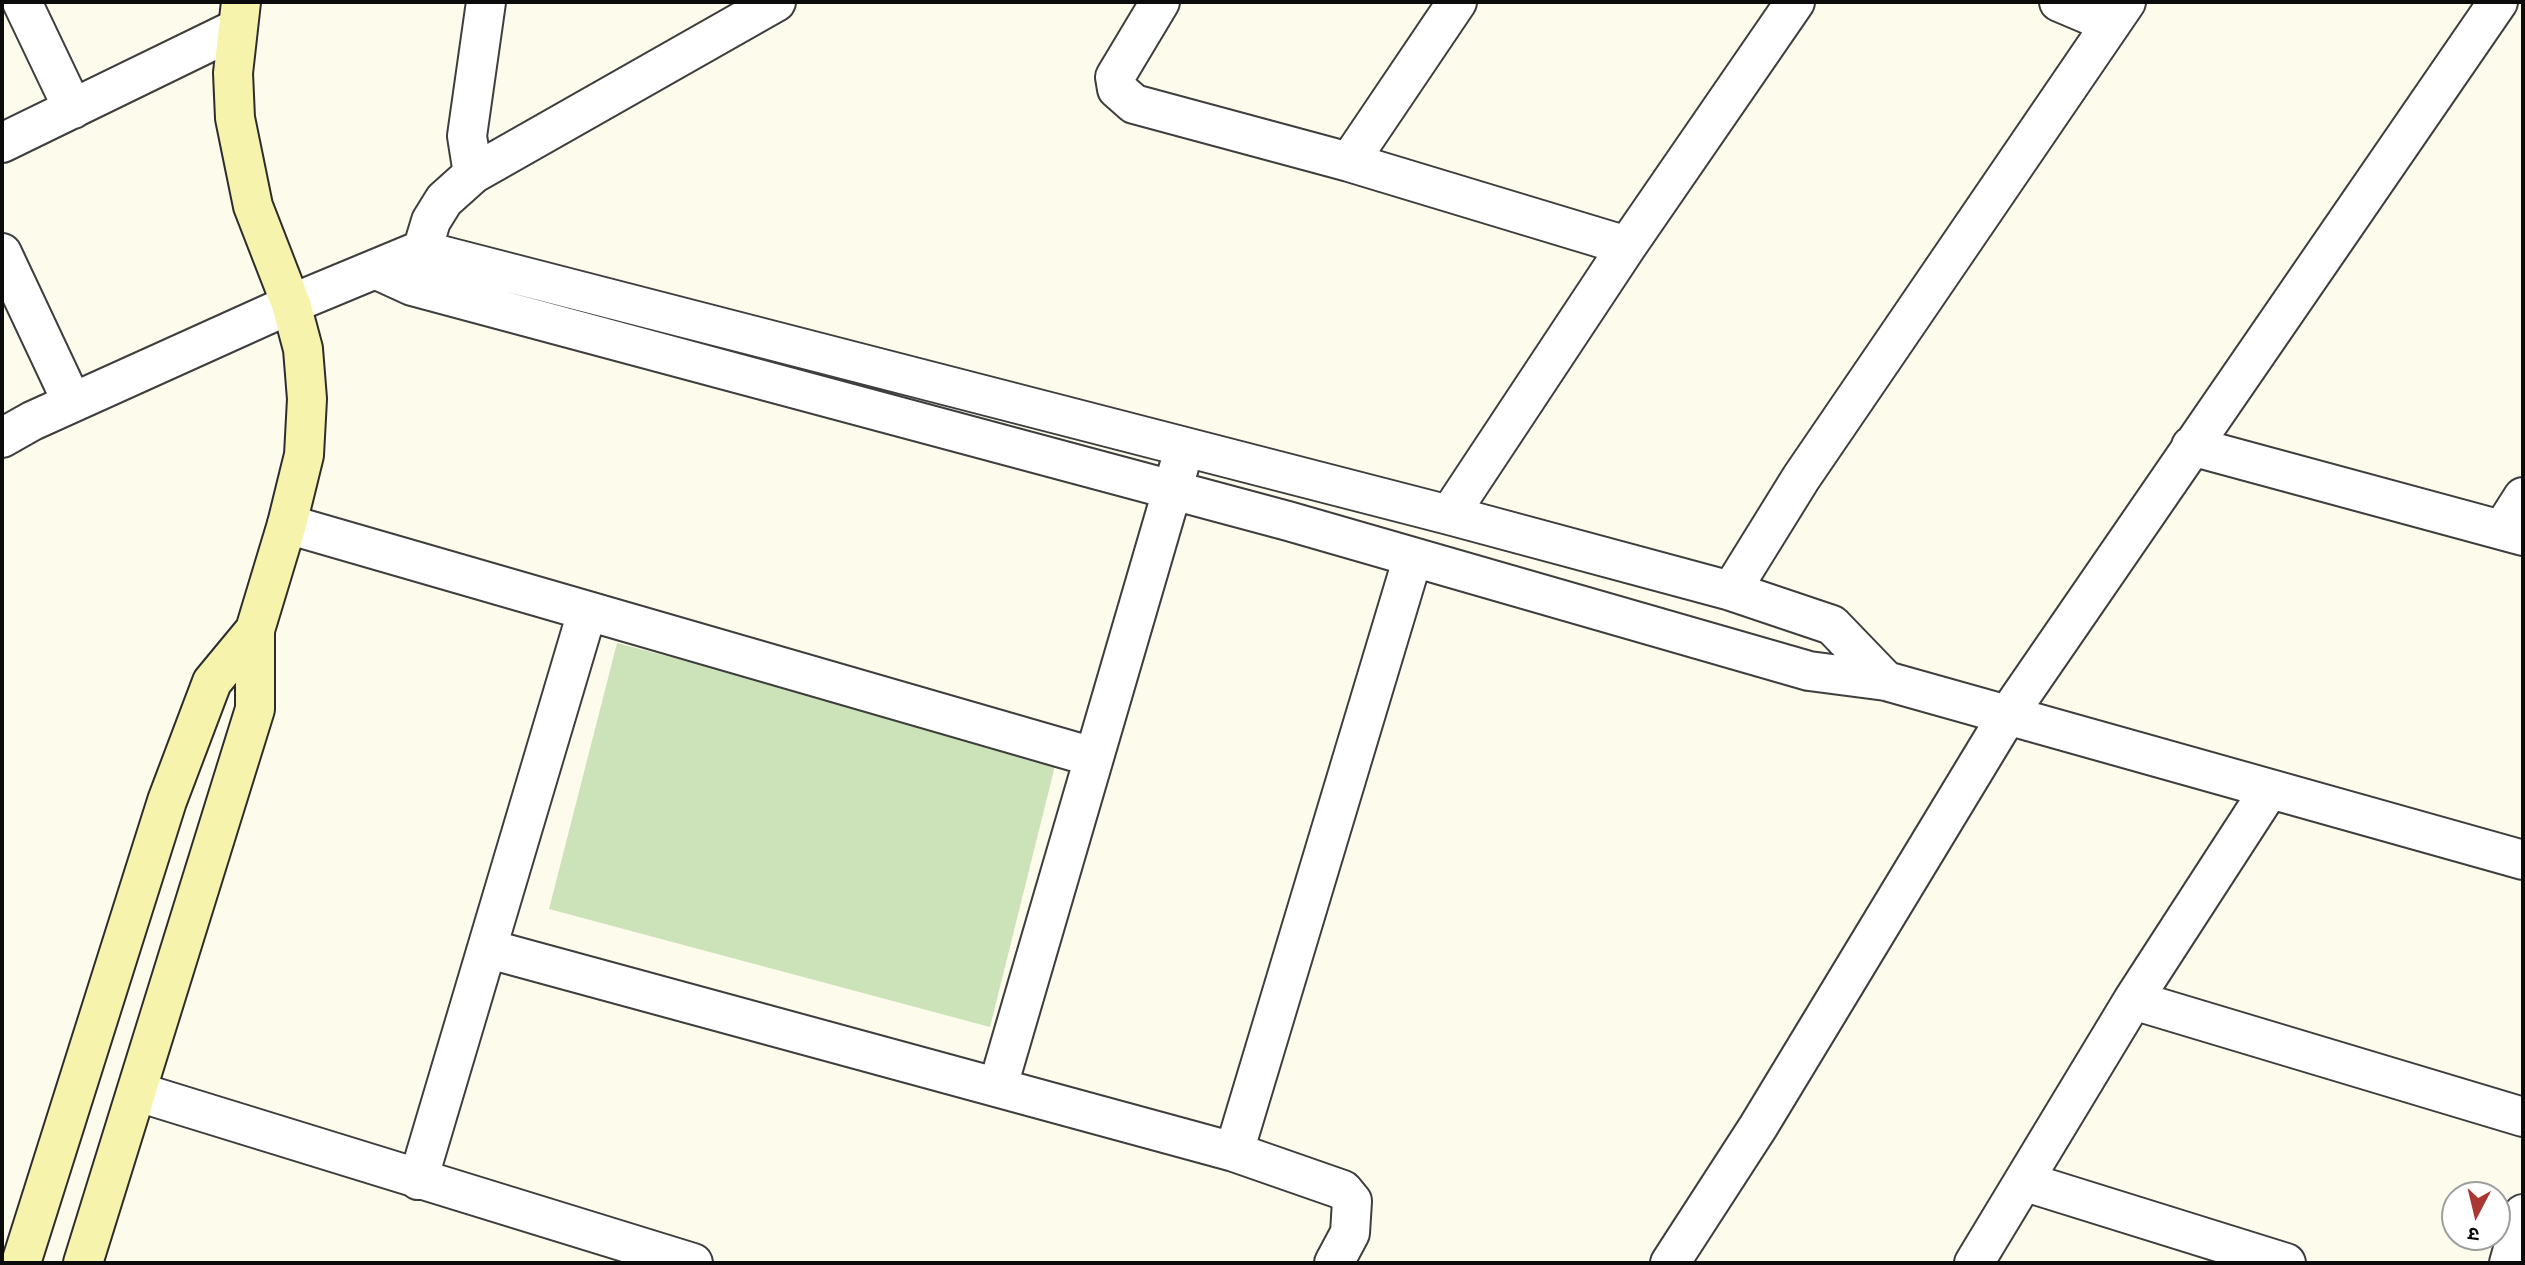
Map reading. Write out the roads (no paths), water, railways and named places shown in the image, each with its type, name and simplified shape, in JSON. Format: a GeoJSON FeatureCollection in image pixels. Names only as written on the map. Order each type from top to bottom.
{"type":"FeatureCollection","features":[{"type":"Feature","properties":{"kind":"street"},"geometry":{"type":"LineString","coordinates":[[22,2],[72,108]]}},
{"type":"Feature","properties":{"kind":"street"},"geometry":{"type":"LineString","coordinates":[[473,174],[467,136],[486,2]]}},
{"type":"Feature","properties":{"kind":"street"},"geometry":{"type":"LineString","coordinates":[[412,286],[431,221],[444,200],[473,174],[776,2]]}},
{"type":"Feature","properties":{"kind":"street"},"geometry":{"type":"LineString","coordinates":[[1160,2],[1115,77],[1117,89],[1134,104],[1349,162],[1627,246]]}},
{"type":"Feature","properties":{"kind":"street"},"geometry":{"type":"LineString","coordinates":[[1349,162],[1457,2]]}},
{"type":"Feature","properties":{"kind":"street"},"geometry":{"type":"LineString","coordinates":[[1449,514],[1627,246],[1795,2]]}},
{"type":"Feature","properties":{"kind":"street"},"geometry":{"type":"LineString","coordinates":[[1731,591],[1801,478],[2119,13],[2059,2]]}},
{"type":"Feature","properties":{"kind":"street"},"geometry":{"type":"LineString","coordinates":[[1670,1263],[1758,1127],[2007,716],[2498,2]]}},
{"type":"Feature","properties":{"kind":"street"},"geometry":{"type":"LineString","coordinates":[[2,143],[72,108],[239,15]]}},
{"type":"Feature","properties":{"kind":"street"},"geometry":{"type":"LineString","coordinates":[[83,1263],[255,709],[255,630],[287,524],[304,455],[307,399],[303,349],[291,304],[253,206],[235,118],[239,15]]}},
{"type":"Feature","properties":{"kind":"street"},"geometry":{"type":"LineString","coordinates":[[2,438],[72,402],[291,304],[421,250],[1449,514],[1731,591],[1832,625],[1886,681]]}},
{"type":"Feature","properties":{"kind":"street"},"geometry":{"type":"LineString","coordinates":[[2,253],[72,402]]}},
{"type":"Feature","properties":{"kind":"street"},"geometry":{"type":"LineString","coordinates":[[377,270],[412,286],[1413,557],[1810,671],[1886,681],[2523,860]]}},
{"type":"Feature","properties":{"kind":"street"},"geometry":{"type":"LineString","coordinates":[[2191,446],[2512,533],[2523,497]]}},
{"type":"Feature","properties":{"kind":"street"},"geometry":{"type":"LineString","coordinates":[[998,1086],[1185,447]]}},
{"type":"Feature","properties":{"kind":"street"},"geometry":{"type":"LineString","coordinates":[[287,524],[1093,757]]}},
{"type":"Feature","properties":{"kind":"street"},"geometry":{"type":"LineString","coordinates":[[1234,1152],[1413,557]]}},
{"type":"Feature","properties":{"kind":"street"},"geometry":{"type":"LineString","coordinates":[[418,1180],[489,949],[587,612]]}},
{"type":"Feature","properties":{"kind":"street"},"geometry":{"type":"LineString","coordinates":[[21,1263],[167,801],[212,682],[255,630]]}},
{"type":"Feature","properties":{"kind":"street"},"geometry":{"type":"LineString","coordinates":[[1975,1263],[2133,1000],[2269,790]]}},
{"type":"Feature","properties":{"kind":"street"},"geometry":{"type":"LineString","coordinates":[[489,949],[1234,1152],[1343,1190],[1352,1201],[1353,1214],[1350,1233],[1334,1263]]}},
{"type":"Feature","properties":{"kind":"street"},"geometry":{"type":"LineString","coordinates":[[2133,1000],[2523,1116]]}},
{"type":"Feature","properties":{"kind":"street"},"geometry":{"type":"LineString","coordinates":[[138,1092],[418,1180],[626,1254],[693,1263]]}},
{"type":"Feature","properties":{"kind":"street"},"geometry":{"type":"LineString","coordinates":[[2026,1182],[2286,1263]]}},
{"type":"Feature","properties":{"kind":"street"},"geometry":{"type":"LineString","coordinates":[[2509,1263],[2523,1214]]}}]}
